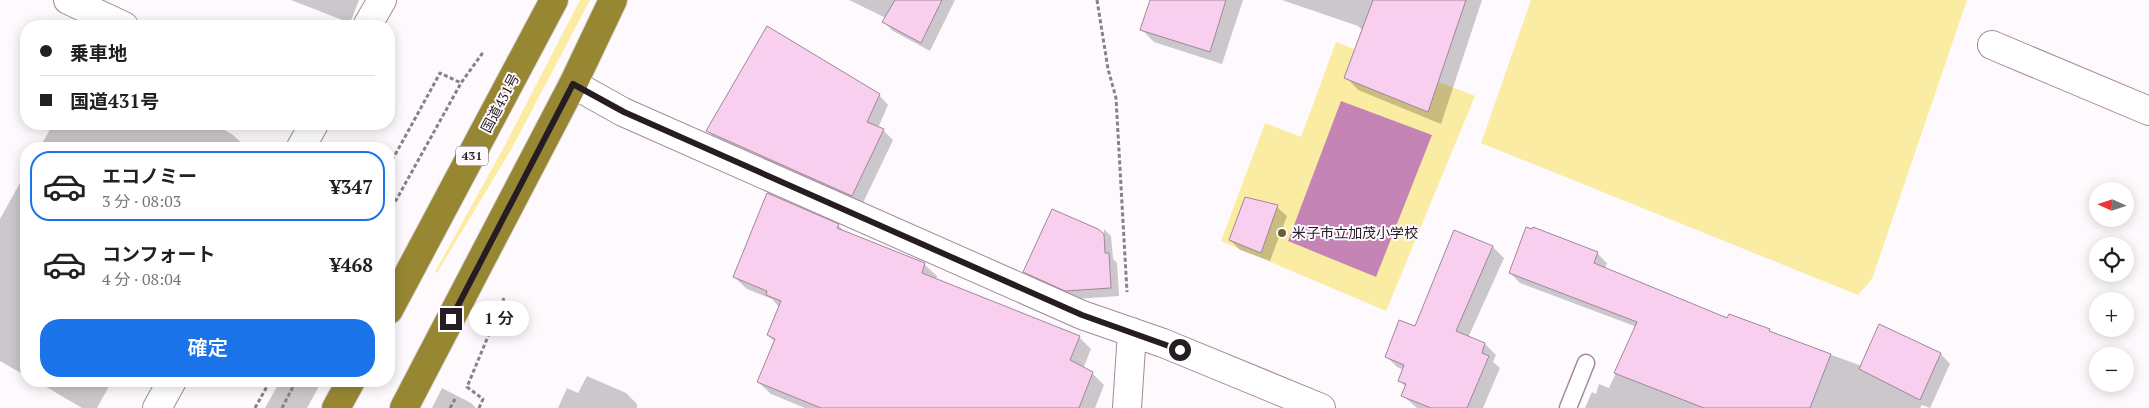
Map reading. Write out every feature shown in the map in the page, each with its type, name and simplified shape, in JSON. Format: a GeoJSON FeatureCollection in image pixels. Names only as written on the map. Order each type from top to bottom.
{"type":"FeatureCollection","features":[{"type":"Feature","properties":{"kind":"highway","name":"国道431号"},"geometry":{"type":"LineString","coordinates":[[395,299],[554,0]]}},
{"type":"Feature","properties":{"kind":"highway"},"geometry":{"type":"LineString","coordinates":[[404,408],[573,84],[613,0]]}},
{"type":"Feature","properties":{"kind":"highway"},"geometry":{"type":"LineString","coordinates":[[336,408],[348,387]]}},
{"type":"Feature","properties":{"kind":"street"},"geometry":{"type":"LineString","coordinates":[[68,0],[111,20]]}},
{"type":"Feature","properties":{"kind":"street"},"geometry":{"type":"LineString","coordinates":[[370,20],[382,0]]}},
{"type":"Feature","properties":{"kind":"street"},"geometry":{"type":"LineString","coordinates":[[1992,45],[2149,111]]}},
{"type":"Feature","properties":{"kind":"street"},"geometry":{"type":"LineString","coordinates":[[573,84],[632,116],[1082,315],[1163,343],[1321,408]]}},
{"type":"Feature","properties":{"kind":"street"},"geometry":{"type":"LineString","coordinates":[[304,142],[311,130]]}},
{"type":"Feature","properties":{"kind":"street"},"geometry":{"type":"LineString","coordinates":[[1127,408],[1132,332]]}},
{"type":"Feature","properties":{"kind":"street"},"geometry":{"type":"LineString","coordinates":[[157,408],[169,387]]}},
{"type":"Feature","properties":{"kind":"lane"},"geometry":{"type":"LineString","coordinates":[[1568,408],[1586,363]]}},
{"type":"Feature","properties":{"kind":"path"},"geometry":{"type":"LineString","coordinates":[[1097,0],[1108,69],[1116,98],[1128,305],[1132,332]]}},
{"type":"Feature","properties":{"kind":"path"},"geometry":{"type":"LineString","coordinates":[[395,202],[461,83],[488,45]]}},
{"type":"Feature","properties":{"kind":"path"},"geometry":{"type":"LineString","coordinates":[[395,155],[440,73],[461,83]]}},
{"type":"Feature","properties":{"kind":"path"},"geometry":{"type":"LineString","coordinates":[[479,408],[483,399],[467,387],[507,291]]}},
{"type":"Feature","properties":{"kind":"path"},"geometry":{"type":"LineString","coordinates":[[255,408],[267,387]]}},
{"type":"Feature","properties":{"kind":"path"},"geometry":{"type":"LineString","coordinates":[[282,408],[293,387]]}},
{"type":"Feature","properties":{"kind":"path"},"geometry":{"type":"LineString","coordinates":[[450,408],[455,399]]}},
{"type":"Feature","properties":{"kind":"shaded area"},"geometry":{"type":"Polygon","coordinates":[[[580,0],[590,0],[512,148],[437,273],[435,272],[504,147],[580,0]]]}},
{"type":"Feature","properties":{"kind":"shaded area"},"geometry":{"type":"Polygon","coordinates":[[[1531,0],[1967,0],[1872,279],[1858,295],[1481,143],[1531,0]]]}},
{"type":"Feature","properties":{"kind":"shaded area"},"geometry":{"type":"Polygon","coordinates":[[[1336,42],[1475,96],[1386,311],[1221,241],[1265,123],[1301,137],[1336,42]]]}},
{"type":"Feature","properties":{"kind":"shaded area"},"geometry":{"type":"Polygon","coordinates":[[[1341,101],[1432,135],[1376,277],[1288,241],[1341,101]]]}},
{"type":"Feature","properties":{"kind":"building"},"geometry":{"type":"Polygon","coordinates":[[[895,0],[942,0],[921,43],[882,22],[895,0]]]}},
{"type":"Feature","properties":{"kind":"building"},"geometry":{"type":"Polygon","coordinates":[[[1150,0],[1226,0],[1210,52],[1140,30],[1150,0]]]}},
{"type":"Feature","properties":{"kind":"building"},"geometry":{"type":"Polygon","coordinates":[[[1373,0],[1466,0],[1428,112],[1344,78],[1373,0]]]}},
{"type":"Feature","properties":{"kind":"building"},"geometry":{"type":"Polygon","coordinates":[[[767,26],[880,94],[867,122],[884,129],[852,196],[706,131],[767,26]]]}},
{"type":"Feature","properties":{"kind":"building"},"geometry":{"type":"Polygon","coordinates":[[[767,193],[839,224],[837,228],[925,263],[922,273],[1080,336],[1070,360],[1093,372],[1079,408],[821,408],[757,382],[775,339],[767,335],[781,301],[766,295],[767,291],[733,277],[767,193]]]}},
{"type":"Feature","properties":{"kind":"building"},"geometry":{"type":"Polygon","coordinates":[[[1245,197],[1278,205],[1261,253],[1229,240],[1245,197]]]}},
{"type":"Feature","properties":{"kind":"building"},"geometry":{"type":"Polygon","coordinates":[[[1052,209],[1098,229],[1104,234],[1105,253],[1109,253],[1111,288],[1065,291],[1023,272],[1052,209]]]}},
{"type":"Feature","properties":{"kind":"building"},"geometry":{"type":"Polygon","coordinates":[[[1526,227],[1532,229],[1533,227],[1598,252],[1594,263],[1727,318],[1729,314],[1831,354],[1810,408],[1704,408],[1614,373],[1637,322],[1509,273],[1526,227]]]}},
{"type":"Feature","properties":{"kind":"building"},"geometry":{"type":"Polygon","coordinates":[[[1454,230],[1493,246],[1456,331],[1485,343],[1482,353],[1489,356],[1467,408],[1431,408],[1401,396],[1406,384],[1398,381],[1404,365],[1385,357],[1399,320],[1415,326],[1454,230]]]}},
{"type":"Feature","properties":{"kind":"building"},"geometry":{"type":"Polygon","coordinates":[[[1879,324],[1941,353],[1920,400],[1859,369],[1879,324]]]}},
{"type":"Feature","properties":{"kind":"place","name":"米子市立加茂小学校"},"geometry":{"type":"Point","coordinates":[1282,233]}},
{"type":"Feature","properties":{"kind":"route"},"geometry":{"type":"LineString","coordinates":[[451,319],[573,84],[624,112],[1082,315],[1180,350]]}}]}
